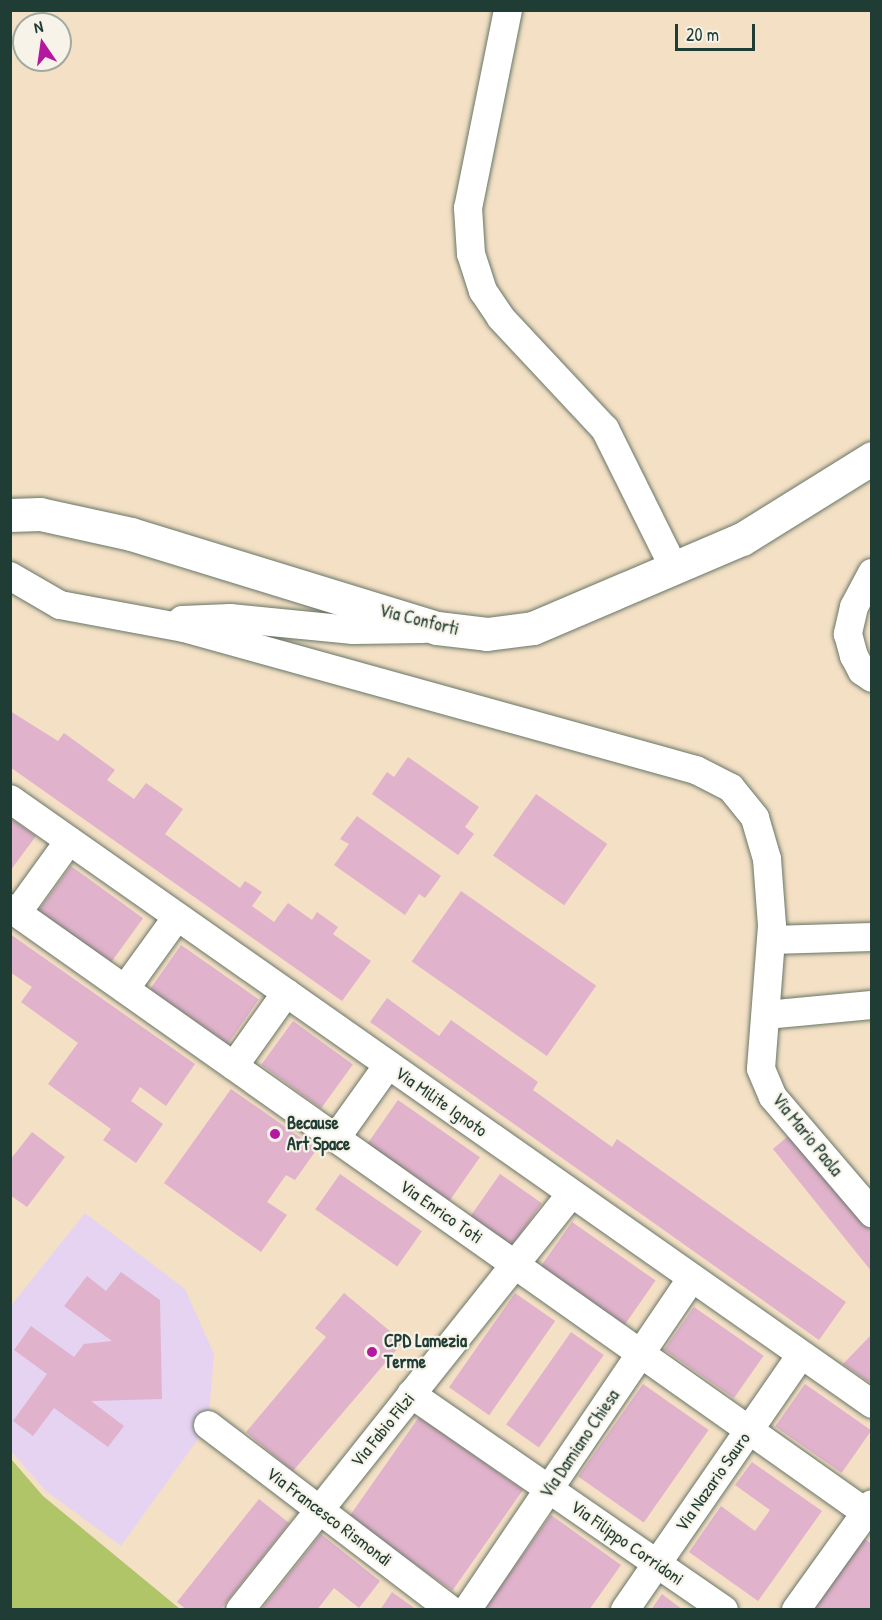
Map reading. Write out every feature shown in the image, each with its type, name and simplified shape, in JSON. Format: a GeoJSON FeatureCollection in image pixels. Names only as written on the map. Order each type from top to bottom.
{"type":"FeatureCollection","features":[{"type":"Feature","properties":{"kind":"main road","name":"Via Conforti"},"geometry":{"type":"LineString","coordinates":[[10,514],[50,516],[131,534],[437,628],[487,634],[533,628],[742,539],[872,458]]}},
{"type":"Feature","properties":{"kind":"street"},"geometry":{"type":"LineString","coordinates":[[508,10],[468,208],[471,254],[483,291],[501,318],[605,429],[674,568]]}},
{"type":"Feature","properties":{"kind":"street"},"geometry":{"type":"LineString","coordinates":[[872,573],[854,607],[848,634],[858,663],[872,678]]}},
{"type":"Feature","properties":{"kind":"street"},"geometry":{"type":"LineString","coordinates":[[10,576],[60,605],[141,621],[230,618],[353,630],[437,628]]}},
{"type":"Feature","properties":{"kind":"street","name":"Via Mario Paola"},"geometry":{"type":"LineString","coordinates":[[141,621],[184,628],[685,767],[732,788],[755,818],[767,858],[771,940],[761,1069],[773,1097],[872,1213]]}},
{"type":"Feature","properties":{"kind":"street","name":"Via Milite Ignoto"},"geometry":{"type":"LineString","coordinates":[[10,799],[872,1404]]}},
{"type":"Feature","properties":{"kind":"street"},"geometry":{"type":"LineString","coordinates":[[14,910],[69,841]]}},
{"type":"Feature","properties":{"kind":"street","name":"Via Enrico Toti"},"geometry":{"type":"LineString","coordinates":[[14,910],[749,1430],[869,1511]]}},
{"type":"Feature","properties":{"kind":"street"},"geometry":{"type":"LineString","coordinates":[[125,989],[177,917]]}},
{"type":"Feature","properties":{"kind":"street"},"geometry":{"type":"LineString","coordinates":[[771,940],[872,938]]}},
{"type":"Feature","properties":{"kind":"street"},"geometry":{"type":"LineString","coordinates":[[234,1066],[286,993]]}},
{"type":"Feature","properties":{"kind":"street"},"geometry":{"type":"LineString","coordinates":[[766,1015],[872,1005]]}},
{"type":"Feature","properties":{"kind":"street"},"geometry":{"type":"LineString","coordinates":[[336,1138],[388,1065]]}},
{"type":"Feature","properties":{"kind":"street","name":"Via Fabio Filzi"},"geometry":{"type":"LineString","coordinates":[[240,1610],[571,1194]]}},
{"type":"Feature","properties":{"kind":"street","name":"Via Damiano Chiesa"},"geometry":{"type":"LineString","coordinates":[[467,1610],[692,1278]]}},
{"type":"Feature","properties":{"kind":"street","name":"Via Nazario Sauro"},"geometry":{"type":"LineString","coordinates":[[625,1610],[801,1355]]}},
{"type":"Feature","properties":{"kind":"street","name":"Via Filippo Corridoni"},"geometry":{"type":"LineString","coordinates":[[411,1394],[724,1610]]}},
{"type":"Feature","properties":{"kind":"street","name":"Via Francesco Rismondi"},"geometry":{"type":"LineString","coordinates":[[208,1425],[451,1610]]}},
{"type":"Feature","properties":{"kind":"street"},"geometry":{"type":"LineString","coordinates":[[796,1610],[869,1511]]}},
{"type":"Feature","properties":{"kind":"shaded area"},"geometry":{"type":"Polygon","coordinates":[[[85,1213],[185,1289],[214,1354],[208,1425],[121,1546],[46,1491],[11,1451],[10,1307],[85,1213]]]}},
{"type":"Feature","properties":{"kind":"green space"},"geometry":{"type":"Polygon","coordinates":[[[11,1459],[43,1496],[180,1609],[11,1609],[11,1459]]]}},
{"type":"Feature","properties":{"kind":"building"},"geometry":{"type":"Polygon","coordinates":[[[10,711],[58,741],[64,733],[115,770],[107,780],[134,799],[146,783],[183,809],[165,834],[240,888],[245,881],[262,892],[252,906],[274,922],[288,903],[312,920],[317,912],[338,927],[333,934],[371,961],[342,1001],[10,767],[10,711]]]}},
{"type":"Feature","properties":{"kind":"building"},"geometry":{"type":"Polygon","coordinates":[[[408,757],[479,807],[465,827],[474,834],[458,855],[372,794],[387,772],[394,777],[408,757]]]}},
{"type":"Feature","properties":{"kind":"building"},"geometry":{"type":"Polygon","coordinates":[[[536,794],[607,844],[564,905],[493,855],[536,794]]]}},
{"type":"Feature","properties":{"kind":"building"},"geometry":{"type":"Polygon","coordinates":[[[357,816],[441,876],[425,898],[419,894],[405,915],[334,865],[349,844],[340,839],[357,816]]]}},
{"type":"Feature","properties":{"kind":"building"},"geometry":{"type":"Polygon","coordinates":[[[10,818],[36,836],[10,871],[10,818]]]}},
{"type":"Feature","properties":{"kind":"building"},"geometry":{"type":"Polygon","coordinates":[[[71,866],[143,918],[109,964],[37,912],[71,866]]]}},
{"type":"Feature","properties":{"kind":"building"},"geometry":{"type":"Polygon","coordinates":[[[461,891],[596,986],[547,1056],[412,961],[461,891]]]}},
{"type":"Feature","properties":{"kind":"building"},"geometry":{"type":"Polygon","coordinates":[[[10,934],[195,1064],[166,1106],[140,1087],[131,1101],[163,1124],[136,1163],[103,1140],[111,1129],[48,1084],[78,1043],[21,1002],[32,987],[10,972],[10,934]]]}},
{"type":"Feature","properties":{"kind":"building"},"geometry":{"type":"Polygon","coordinates":[[[181,945],[259,999],[228,1044],[150,989],[181,945]]]}},
{"type":"Feature","properties":{"kind":"building"},"geometry":{"type":"Polygon","coordinates":[[[387,998],[439,1036],[451,1020],[538,1082],[533,1090],[612,1147],[617,1139],[846,1302],[819,1340],[370,1022],[387,998]]]}},
{"type":"Feature","properties":{"kind":"building"},"geometry":{"type":"Polygon","coordinates":[[[293,1021],[353,1064],[321,1108],[261,1065],[293,1021]]]}},
{"type":"Feature","properties":{"kind":"building"},"geometry":{"type":"Polygon","coordinates":[[[231,1089],[317,1149],[295,1180],[286,1175],[267,1202],[287,1215],[261,1252],[164,1183],[231,1089]]]}},
{"type":"Feature","properties":{"kind":"building"},"geometry":{"type":"Polygon","coordinates":[[[398,1100],[480,1157],[450,1201],[368,1143],[398,1100]]]}},
{"type":"Feature","properties":{"kind":"building"},"geometry":{"type":"Polygon","coordinates":[[[794,1131],[872,1227],[872,1272],[773,1149],[794,1131]]]}},
{"type":"Feature","properties":{"kind":"building"},"geometry":{"type":"Polygon","coordinates":[[[32,1132],[65,1157],[27,1207],[10,1195],[10,1160],[32,1132]]]}},
{"type":"Feature","properties":{"kind":"building"},"geometry":{"type":"Polygon","coordinates":[[[340,1174],[422,1231],[397,1267],[315,1209],[340,1174]]]}},
{"type":"Feature","properties":{"kind":"building"},"geometry":{"type":"Polygon","coordinates":[[[500,1174],[542,1203],[511,1247],[469,1218],[500,1174]]]}},
{"type":"Feature","properties":{"kind":"building"},"geometry":{"type":"Polygon","coordinates":[[[572,1222],[656,1281],[623,1326],[540,1268],[572,1222]]]}},
{"type":"Feature","properties":{"kind":"building"},"geometry":{"type":"Polygon","coordinates":[[[121,1272],[160,1300],[162,1399],[91,1401],[124,1426],[108,1447],[54,1408],[33,1436],[13,1421],[47,1374],[14,1350],[31,1326],[74,1357],[84,1344],[112,1341],[64,1306],[87,1276],[106,1291],[121,1272]]]}},
{"type":"Feature","properties":{"kind":"building"},"geometry":{"type":"Polygon","coordinates":[[[344,1293],[403,1342],[293,1471],[246,1432],[326,1337],[315,1328],[344,1293]]]}},
{"type":"Feature","properties":{"kind":"building"},"geometry":{"type":"Polygon","coordinates":[[[515,1293],[555,1321],[489,1415],[449,1387],[515,1293]]]}},
{"type":"Feature","properties":{"kind":"building"},"geometry":{"type":"Polygon","coordinates":[[[694,1307],[764,1356],[734,1398],[664,1350],[694,1307]]]}},
{"type":"Feature","properties":{"kind":"building"},"geometry":{"type":"Polygon","coordinates":[[[571,1332],[604,1355],[539,1448],[506,1425],[571,1332]]]}},
{"type":"Feature","properties":{"kind":"building"},"geometry":{"type":"Polygon","coordinates":[[[872,1334],[872,1384],[843,1364],[872,1334]]]}},
{"type":"Feature","properties":{"kind":"building"},"geometry":{"type":"Polygon","coordinates":[[[643,1384],[709,1430],[644,1522],[578,1477],[643,1384]]]}},
{"type":"Feature","properties":{"kind":"building"},"geometry":{"type":"Polygon","coordinates":[[[805,1384],[871,1430],[842,1473],[775,1427],[805,1384]]]}},
{"type":"Feature","properties":{"kind":"building"},"geometry":{"type":"Polygon","coordinates":[[[419,1417],[523,1490],[452,1591],[348,1518],[419,1417]]]}},
{"type":"Feature","properties":{"kind":"building"},"geometry":{"type":"Polygon","coordinates":[[[752,1462],[822,1511],[758,1601],[689,1552],[721,1506],[755,1531],[770,1510],[735,1485],[752,1462]]]}},
{"type":"Feature","properties":{"kind":"building"},"geometry":{"type":"Polygon","coordinates":[[[259,1499],[289,1523],[220,1610],[187,1610],[177,1602],[259,1499]]]}},
{"type":"Feature","properties":{"kind":"building"},"geometry":{"type":"Polygon","coordinates":[[[551,1515],[621,1565],[589,1610],[484,1610],[551,1515]]]}},
{"type":"Feature","properties":{"kind":"building"},"geometry":{"type":"Polygon","coordinates":[[[321,1534],[380,1581],[359,1608],[334,1588],[317,1610],[261,1610],[321,1534]]]}},
{"type":"Feature","properties":{"kind":"building"},"geometry":{"type":"Polygon","coordinates":[[[861,1536],[872,1544],[872,1610],[808,1610],[861,1536]]]}},
{"type":"Feature","properties":{"kind":"building"},"geometry":{"type":"Polygon","coordinates":[[[392,1592],[417,1610],[380,1610],[392,1592]]]}},
{"type":"Feature","properties":{"kind":"building"},"geometry":{"type":"Polygon","coordinates":[[[662,1594],[683,1610],[651,1610],[662,1594]]]}},
{"type":"Feature","properties":{"kind":"place","name":"Because Art Space"},"geometry":{"type":"Point","coordinates":[275,1134]}},
{"type":"Feature","properties":{"kind":"place","name":"CPD Lamezia Terme"},"geometry":{"type":"Point","coordinates":[372,1352]}}]}
